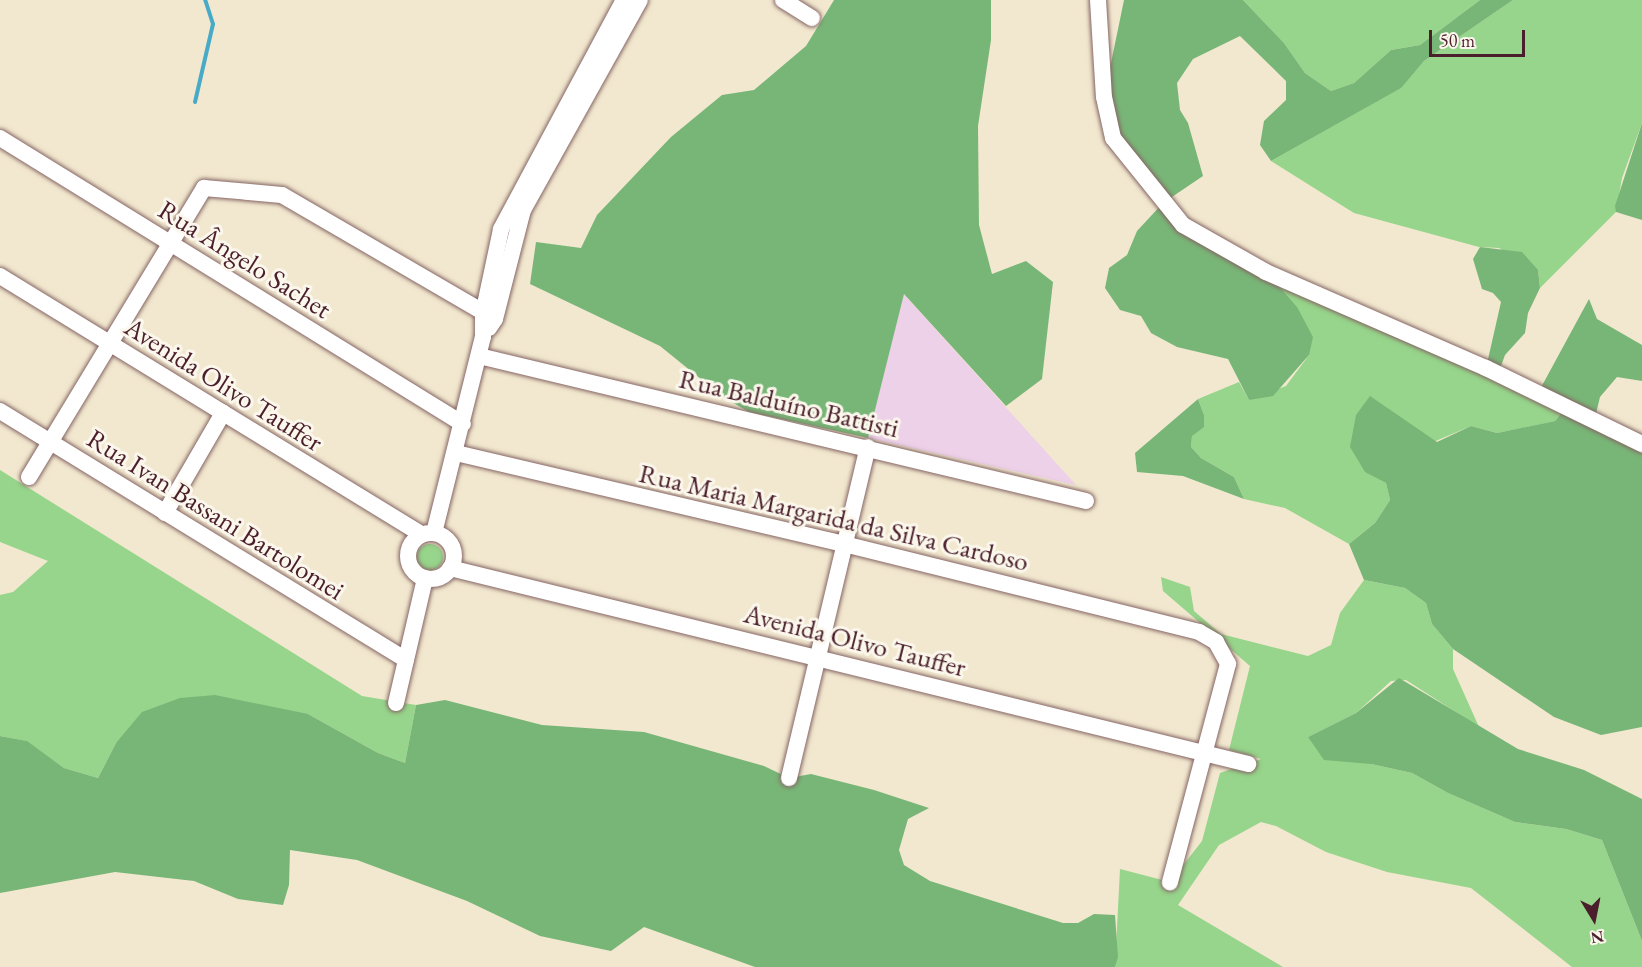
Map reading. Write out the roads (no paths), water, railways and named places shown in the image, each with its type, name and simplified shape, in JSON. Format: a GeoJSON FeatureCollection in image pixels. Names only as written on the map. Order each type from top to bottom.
{"type":"FeatureCollection","features":[{"type":"Feature","properties":{"kind":"street"},"geometry":{"type":"LineString","coordinates":[[783,0],[812,18]]}},
{"type":"Feature","properties":{"kind":"street"},"geometry":{"type":"LineString","coordinates":[[1098,0],[1104,97],[1113,138],[1184,225],[1266,272],[1486,368],[1642,444]]}},
{"type":"Feature","properties":{"kind":"street"},"geometry":{"type":"LineString","coordinates":[[428,534],[443,536],[453,550],[450,568],[439,577],[425,578],[416,574],[408,557],[409,548],[428,534],[456,453],[483,337],[523,210],[557,135],[631,2]]}},
{"type":"Feature","properties":{"kind":"street","name":"Rua Ângelo Sachet"},"geometry":{"type":"LineString","coordinates":[[0,138],[463,424]]}},
{"type":"Feature","properties":{"kind":"street"},"geometry":{"type":"LineString","coordinates":[[28,477],[204,188],[282,195],[489,317]]}},
{"type":"Feature","properties":{"kind":"street","name":"Avenida Olivo Tauffer"},"geometry":{"type":"LineString","coordinates":[[0,276],[223,413],[428,534]]}},
{"type":"Feature","properties":{"kind":"street","name":"Rua Balduíno Battisti"},"geometry":{"type":"LineString","coordinates":[[479,356],[868,447],[1086,501]]}},
{"type":"Feature","properties":{"kind":"street","name":"Rua Ivan Bassani Bartolomei"},"geometry":{"type":"LineString","coordinates":[[0,411],[406,660]]}},
{"type":"Feature","properties":{"kind":"street"},"geometry":{"type":"LineString","coordinates":[[165,513],[223,413]]}},
{"type":"Feature","properties":{"kind":"street"},"geometry":{"type":"LineString","coordinates":[[789,778],[816,657],[868,447]]}},
{"type":"Feature","properties":{"kind":"street","name":"Rua Maria Margarida da Silva Cardoso"},"geometry":{"type":"LineString","coordinates":[[456,453],[844,544],[1199,632],[1216,642],[1228,663],[1207,753]]}},
{"type":"Feature","properties":{"kind":"street","name":"Avenida Olivo Tauffer"},"geometry":{"type":"LineString","coordinates":[[450,568],[1248,764]]}},
{"type":"Feature","properties":{"kind":"street"},"geometry":{"type":"LineString","coordinates":[[396,703],[425,578]]}},
{"type":"Feature","properties":{"kind":"street"},"geometry":{"type":"LineString","coordinates":[[1170,882],[1207,753]]}},
{"type":"Feature","properties":{"kind":"waterway"},"geometry":{"type":"LineString","coordinates":[[195,102],[213,24],[205,0]]}}]}
